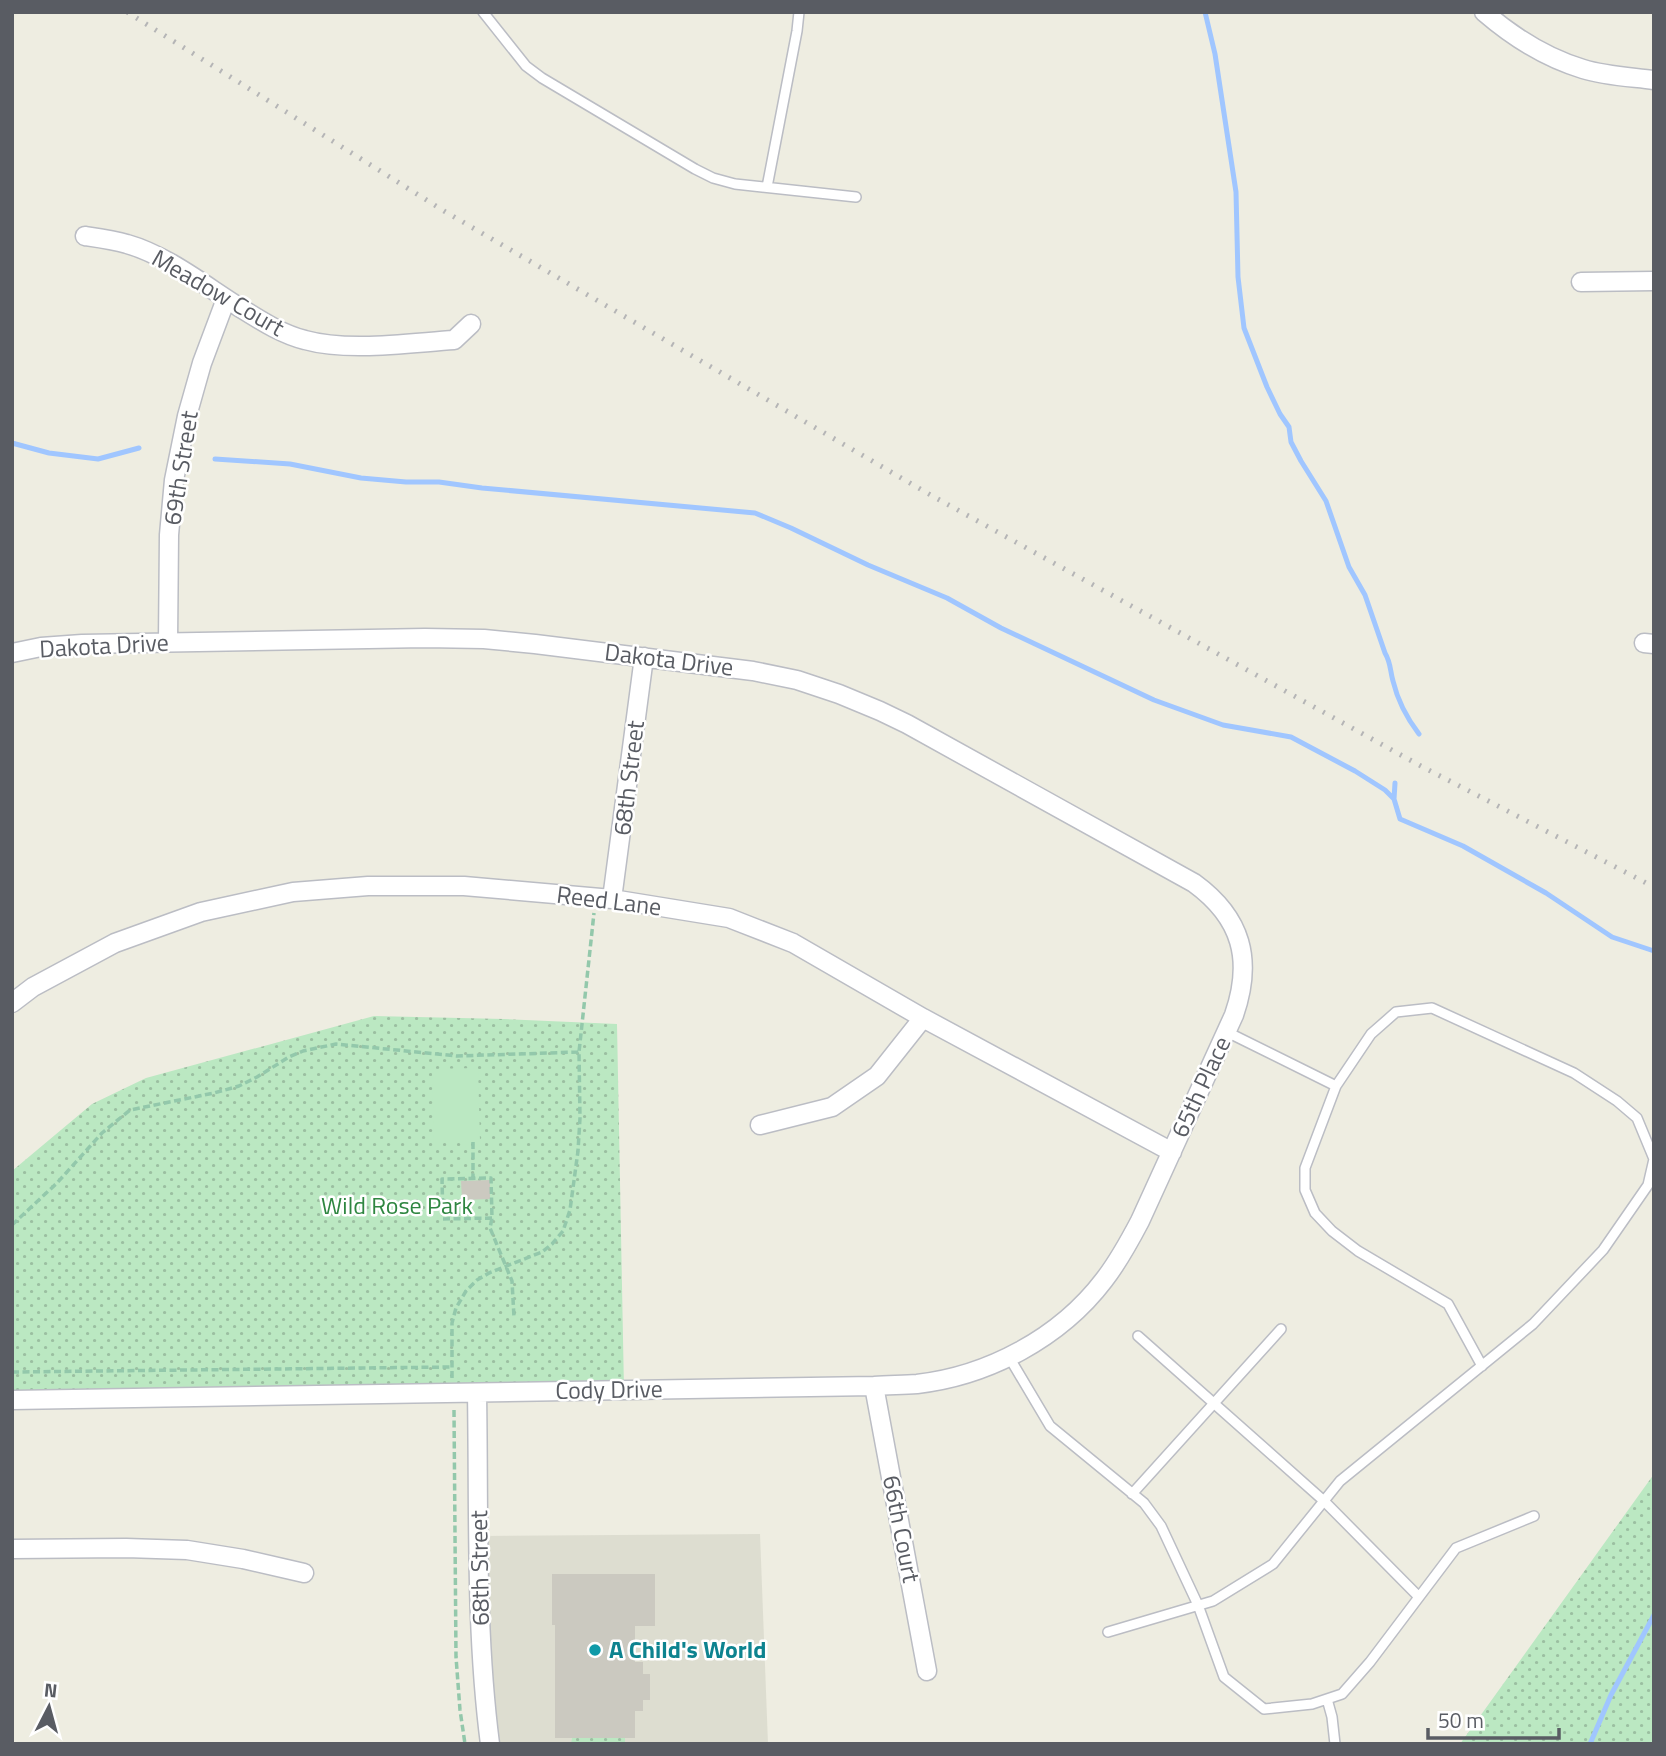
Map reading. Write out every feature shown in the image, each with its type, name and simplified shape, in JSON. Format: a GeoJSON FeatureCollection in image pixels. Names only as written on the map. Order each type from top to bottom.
{"type":"FeatureCollection","features":[{"type":"Feature","properties":{"kind":"street"},"geometry":{"type":"LineString","coordinates":[[1484,12],[1505,30],[1558,60],[1585,70],[1654,80]]}},
{"type":"Feature","properties":{"kind":"street","name":"Meadow Court"},"geometry":{"type":"LineString","coordinates":[[85,236],[127,243],[151,253],[262,321],[306,341],[351,346],[454,340],[471,324]]}},
{"type":"Feature","properties":{"kind":"street"},"geometry":{"type":"LineString","coordinates":[[1581,282],[1654,281]]}},
{"type":"Feature","properties":{"kind":"street","name":"69th Street"},"geometry":{"type":"LineString","coordinates":[[168,642],[169,535],[174,480],[187,416],[202,363],[226,299]]}},
{"type":"Feature","properties":{"kind":"street","name":"Dakota Drive"},"geometry":{"type":"LineString","coordinates":[[12,653],[74,644],[484,639],[753,671],[797,680],[880,711],[1194,883],[1225,911],[1235,929],[1241,949]]}},
{"type":"Feature","properties":{"kind":"street","name":"68th Street"},"geometry":{"type":"LineString","coordinates":[[612,899],[644,657]]}},
{"type":"Feature","properties":{"kind":"street","name":"Reed Lane"},"geometry":{"type":"LineString","coordinates":[[12,1003],[33,987],[115,943],[201,912],[293,892],[368,886],[464,886],[612,899],[729,918],[793,943],[923,1018],[1172,1152]]}},
{"type":"Feature","properties":{"kind":"street","name":"65th Place"},"geometry":{"type":"LineString","coordinates":[[1140,1221],[1227,1032],[1241,995],[1244,971],[1241,949]]}},
{"type":"Feature","properties":{"kind":"street"},"geometry":{"type":"LineString","coordinates":[[760,1125],[832,1107],[877,1076],[923,1018]]}},
{"type":"Feature","properties":{"kind":"street","name":"Cody Drive"},"geometry":{"type":"LineString","coordinates":[[12,1400],[918,1384],[948,1378],[1009,1357],[1050,1332],[1076,1310],[1102,1282],[1124,1251],[1140,1221]]}},
{"type":"Feature","properties":{"kind":"street","name":"66th Court"},"geometry":{"type":"LineString","coordinates":[[874,1386],[928,1671]]}},
{"type":"Feature","properties":{"kind":"street","name":"68th Street"},"geometry":{"type":"LineString","coordinates":[[477,1393],[481,1634],[491,1744]]}},
{"type":"Feature","properties":{"kind":"street"},"geometry":{"type":"LineString","coordinates":[[12,1549],[187,1550],[304,1573]]}},
{"type":"Feature","properties":{"kind":"lane"},"geometry":{"type":"LineString","coordinates":[[483,12],[526,66],[542,78],[704,173],[735,184],[856,197]]}},
{"type":"Feature","properties":{"kind":"lane"},"geometry":{"type":"LineString","coordinates":[[767,187],[799,12]]}},
{"type":"Feature","properties":{"kind":"lane"},"geometry":{"type":"LineString","coordinates":[[1108,1632],[1213,1601],[1273,1564],[1340,1481],[1482,1366],[1533,1324],[1603,1250],[1648,1185],[1654,1159],[1637,1118],[1617,1101],[1574,1073],[1432,1008],[1396,1012],[1371,1034],[1336,1086],[1306,1168],[1305,1190],[1315,1213],[1357,1251],[1448,1304],[1482,1366]]}},
{"type":"Feature","properties":{"kind":"lane"},"geometry":{"type":"LineString","coordinates":[[1227,1032],[1336,1086]]}},
{"type":"Feature","properties":{"kind":"lane"},"geometry":{"type":"LineString","coordinates":[[1132,1493],[1281,1329]]}},
{"type":"Feature","properties":{"kind":"lane"},"geometry":{"type":"LineString","coordinates":[[1138,1336],[1324,1501],[1419,1597]]}},
{"type":"Feature","properties":{"kind":"lane"},"geometry":{"type":"LineString","coordinates":[[1009,1357],[1050,1426],[1144,1503],[1161,1526],[1198,1605],[1224,1677],[1264,1709],[1312,1704],[1342,1694],[1456,1548],[1534,1516]]}},
{"type":"Feature","properties":{"kind":"lane"},"geometry":{"type":"LineString","coordinates":[[1327,1699],[1335,1744]]}},
{"type":"Feature","properties":{"kind":"path"},"geometry":{"type":"LineString","coordinates":[[465,1744],[456,1657],[452,1323],[459,1301],[477,1280],[542,1252],[563,1231],[570,1210],[577,1170],[580,1118],[579,1052],[594,912]]}},
{"type":"Feature","properties":{"kind":"path"},"geometry":{"type":"LineString","coordinates":[[12,1225],[57,1183],[102,1133],[131,1110],[239,1086],[303,1051],[336,1044],[457,1056],[579,1052]]}},
{"type":"Feature","properties":{"kind":"path"},"geometry":{"type":"LineString","coordinates":[[472,1142],[473,1179]]}},
{"type":"Feature","properties":{"kind":"path"},"geometry":{"type":"LineString","coordinates":[[492,1218],[443,1219],[442,1179],[491,1178],[492,1218],[490,1228],[512,1281],[514,1317]]}},
{"type":"Feature","properties":{"kind":"path"},"geometry":{"type":"LineString","coordinates":[[12,1372],[452,1367]]}},
{"type":"Feature","properties":{"kind":"shaded area"},"geometry":{"type":"Polygon","coordinates":[[[760,1534],[768,1744],[490,1744],[479,1536],[760,1534]]]}},
{"type":"Feature","properties":{"kind":"green space","name":"Wild Rose Park"},"geometry":{"type":"Polygon","coordinates":[[[374,1016],[617,1024],[624,1390],[12,1400],[12,1171],[92,1104],[146,1078],[374,1016]]]}},
{"type":"Feature","properties":{"kind":"green space"},"geometry":{"type":"Polygon","coordinates":[[[478,1068],[480,1141],[434,1143],[432,1069],[478,1068]]]}},
{"type":"Feature","properties":{"kind":"green space"},"geometry":{"type":"Polygon","coordinates":[[[1654,1474],[1654,1744],[1460,1744],[1654,1474]]]}},
{"type":"Feature","properties":{"kind":"green space"},"geometry":{"type":"Polygon","coordinates":[[[572,1738],[625,1738],[625,1744],[571,1744],[572,1738]]]}},
{"type":"Feature","properties":{"kind":"building"},"geometry":{"type":"Polygon","coordinates":[[[490,1180],[490,1199],[462,1200],[461,1181],[490,1180]]]}},
{"type":"Feature","properties":{"kind":"building","name":"A Child's World"},"geometry":{"type":"Polygon","coordinates":[[[552,1574],[655,1574],[655,1626],[635,1626],[635,1662],[643,1662],[643,1674],[650,1674],[650,1700],[643,1700],[643,1711],[635,1711],[635,1738],[555,1738],[552,1574]]]}},
{"type":"Feature","properties":{"kind":"waterway"},"geometry":{"type":"LineString","coordinates":[[1205,12],[1215,54],[1236,192],[1238,277],[1244,328],[1267,387],[1289,427],[1291,442],[1326,501],[1349,567],[1365,595],[1400,703],[1419,734]]}},
{"type":"Feature","properties":{"kind":"waterway"},"geometry":{"type":"LineString","coordinates":[[12,443],[49,453],[98,459],[139,448]]}},
{"type":"Feature","properties":{"kind":"waterway"},"geometry":{"type":"LineString","coordinates":[[215,459],[290,464],[361,478],[439,482],[755,513],[947,598],[1001,628],[1154,700],[1223,725],[1291,737],[1355,771],[1394,799]]}},
{"type":"Feature","properties":{"kind":"waterway"},"geometry":{"type":"LineString","coordinates":[[1395,783],[1394,799],[1400,819],[1463,846],[1546,893],[1612,937],[1654,951]]}},
{"type":"Feature","properties":{"kind":"waterway"},"geometry":{"type":"LineString","coordinates":[[1590,1744],[1611,1695],[1654,1615]]}},
{"type":"Feature","properties":{"kind":"railway"},"geometry":{"type":"LineString","coordinates":[[127,12],[444,211],[927,493],[1419,765],[1654,887]]}},
{"type":"Feature","properties":{"kind":"place","name":"A Child's World"},"geometry":{"type":"Point","coordinates":[595,1650]}}]}
